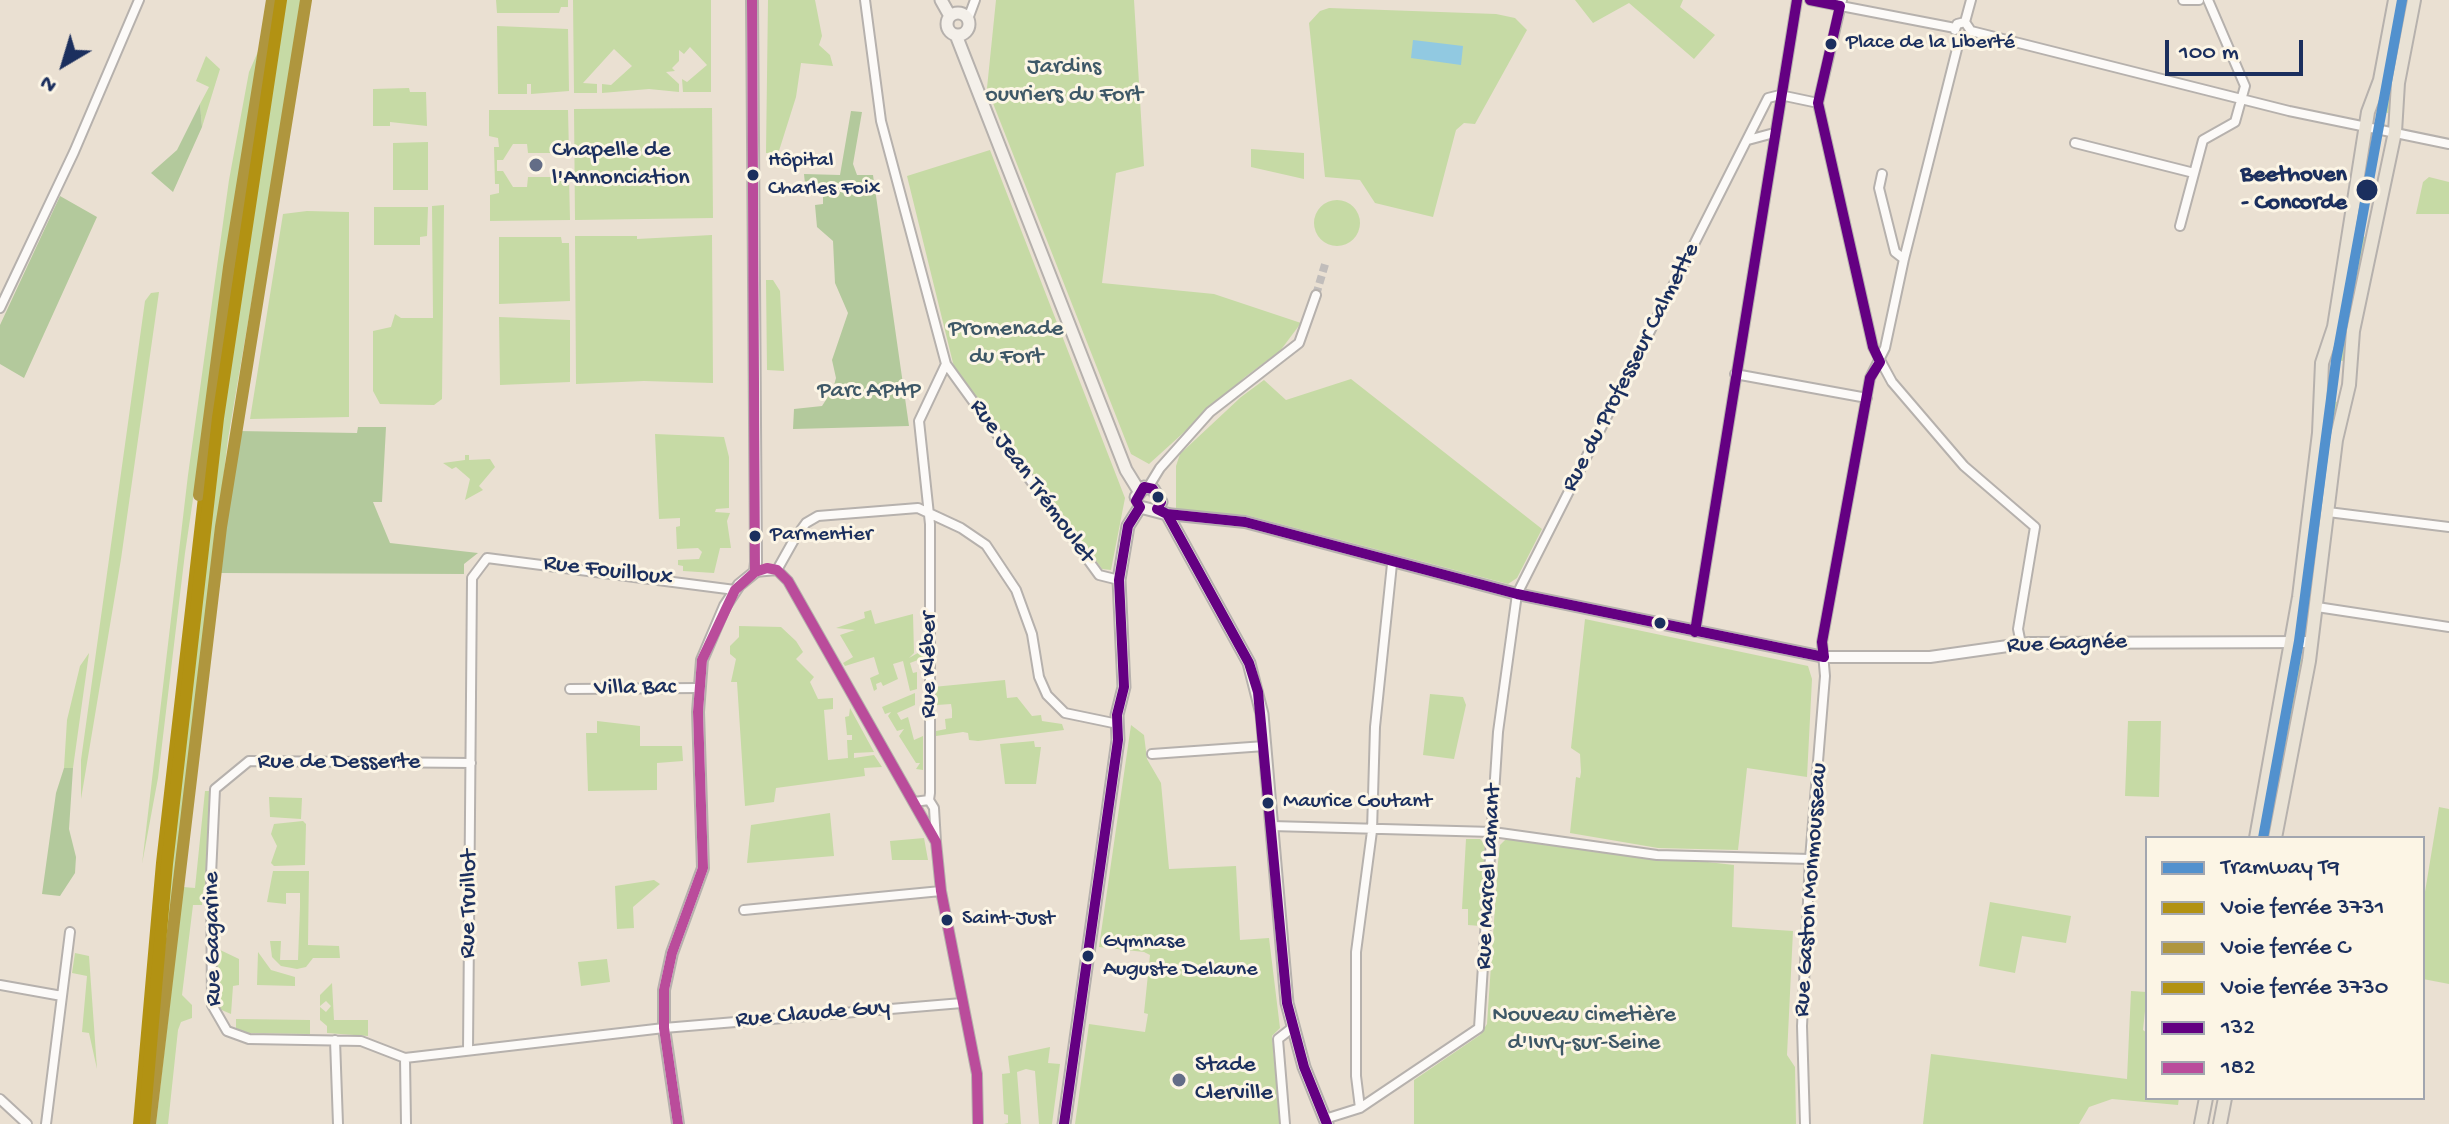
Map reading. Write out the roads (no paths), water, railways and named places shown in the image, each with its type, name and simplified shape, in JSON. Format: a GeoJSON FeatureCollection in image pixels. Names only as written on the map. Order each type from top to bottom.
{"type":"FeatureCollection","features":[{"type":"Feature","properties":{"kind":"main road"},"geometry":{"type":"LineString","coordinates":[[941,0],[950,16],[948,29],[956,35],[1126,470],[1161,502],[1162,512],[1249,663],[1260,703],[1292,1028],[1326,1121]]}},
{"type":"Feature","properties":{"kind":"main road"},"geometry":{"type":"LineString","coordinates":[[2256,836],[2299,597],[2319,433],[2322,363],[2337,313],[2346,260],[2346,233],[2395,0]]}},
{"type":"Feature","properties":{"kind":"main road"},"geometry":{"type":"LineString","coordinates":[[2275,836],[2312,642],[2336,440],[2350,377],[2353,331],[2395,132],[2398,83],[2414,0]]}},
{"type":"Feature","properties":{"kind":"main road"},"geometry":{"type":"LineString","coordinates":[[950,16],[960,13],[968,19],[966,32],[956,35]]}},
{"type":"Feature","properties":{"kind":"main road"},"geometry":{"type":"LineString","coordinates":[[1144,489],[1136,501],[1140,507],[1162,512]]}},
{"type":"Feature","properties":{"kind":"main road"},"geometry":{"type":"LineString","coordinates":[[1064,1124],[1125,666],[1119,580],[1128,526],[1140,507]]}},
{"type":"Feature","properties":{"kind":"main road"},"geometry":{"type":"LineString","coordinates":[[2201,1124],[2206,1100]]}},
{"type":"Feature","properties":{"kind":"main road"},"geometry":{"type":"LineString","coordinates":[[2220,1124],[2225,1100]]}},
{"type":"Feature","properties":{"kind":"street"},"geometry":{"type":"LineString","coordinates":[[0,308],[74,152],[139,0]]}},
{"type":"Feature","properties":{"kind":"street"},"geometry":{"type":"LineString","coordinates":[[752,0],[755,572]]}},
{"type":"Feature","properties":{"kind":"street","name":"Rue Jean Trémoulet"},"geometry":{"type":"LineString","coordinates":[[865,0],[881,121],[917,243],[946,364],[1099,575],[1119,580]]}},
{"type":"Feature","properties":{"kind":"street"},"geometry":{"type":"LineString","coordinates":[[968,19],[975,0]]}},
{"type":"Feature","properties":{"kind":"street"},"geometry":{"type":"LineString","coordinates":[[1695,632],[1769,134],[1780,95],[1797,0]]}},
{"type":"Feature","properties":{"kind":"street"},"geometry":{"type":"LineString","coordinates":[[1810,0],[1841,3],[1967,36],[1971,0]]}},
{"type":"Feature","properties":{"kind":"street"},"geometry":{"type":"LineString","coordinates":[[2183,0],[2199,0]]}},
{"type":"Feature","properties":{"kind":"street"},"geometry":{"type":"LineString","coordinates":[[2180,226],[2203,140],[2235,122],[2243,100],[2245,80],[2208,0]]}},
{"type":"Feature","properties":{"kind":"street"},"geometry":{"type":"LineString","coordinates":[[1841,3],[1818,103],[1873,347],[1892,382],[1964,466],[2035,527],[2018,629],[2021,644]]}},
{"type":"Feature","properties":{"kind":"street"},"geometry":{"type":"LineString","coordinates":[[1958,33],[1968,26]]}},
{"type":"Feature","properties":{"kind":"street"},"geometry":{"type":"LineString","coordinates":[[1968,26],[2243,100],[2449,144]]}},
{"type":"Feature","properties":{"kind":"street","name":"Rue Gaston Monmousseau"},"geometry":{"type":"LineString","coordinates":[[1805,1124],[1802,1026],[1816,769],[1821,749],[1822,642],[1870,378],[1880,362],[1958,33]]}},
{"type":"Feature","properties":{"kind":"street"},"geometry":{"type":"LineString","coordinates":[[1780,95],[1818,103]]}},
{"type":"Feature","properties":{"kind":"street","name":"Rue du Professeur Calmette"},"geometry":{"type":"LineString","coordinates":[[1517,594],[1768,98],[1780,95]]}},
{"type":"Feature","properties":{"kind":"street"},"geometry":{"type":"LineString","coordinates":[[1755,125],[1769,134]]}},
{"type":"Feature","properties":{"kind":"street"},"geometry":{"type":"LineString","coordinates":[[1747,141],[1769,134]]}},
{"type":"Feature","properties":{"kind":"street"},"geometry":{"type":"LineString","coordinates":[[2075,143],[2194,173]]}},
{"type":"Feature","properties":{"kind":"street"},"geometry":{"type":"LineString","coordinates":[[1882,174],[1879,188],[1895,252],[1904,259]]}},
{"type":"Feature","properties":{"kind":"street"},"geometry":{"type":"LineString","coordinates":[[1144,489],[1210,412],[1299,343],[1316,295]]}},
{"type":"Feature","properties":{"kind":"street","name":"Rue Kléber"},"geometry":{"type":"LineString","coordinates":[[946,364],[919,421],[929,513],[929,800],[934,808],[941,891],[977,1074],[978,1124]]}},
{"type":"Feature","properties":{"kind":"street"},"geometry":{"type":"LineString","coordinates":[[1735,374],[1867,398]]}},
{"type":"Feature","properties":{"kind":"street"},"geometry":{"type":"LineString","coordinates":[[777,570],[801,530],[818,516],[918,508],[974,536],[1000,563],[1016,590],[1032,634],[1039,677],[1056,707],[1073,716],[1118,724]]}},
{"type":"Feature","properties":{"kind":"street","name":"Rue Gagnée"},"geometry":{"type":"LineString","coordinates":[[1162,512],[1245,522],[1392,564],[1517,594],[1824,657],[1930,657],[2021,644],[2312,642]]}},
{"type":"Feature","properties":{"kind":"street"},"geometry":{"type":"LineString","coordinates":[[2328,512],[2449,527]]}},
{"type":"Feature","properties":{"kind":"street","name":"Rue Fouilloux"},"geometry":{"type":"LineString","coordinates":[[481,564],[487,558],[735,590]]}},
{"type":"Feature","properties":{"kind":"street","name":"Rue Truillot"},"geometry":{"type":"LineString","coordinates":[[468,1050],[472,578],[481,564]]}},
{"type":"Feature","properties":{"kind":"street"},"geometry":{"type":"LineString","coordinates":[[1360,1108],[1356,1076],[1356,952],[1372,831],[1375,727],[1392,564]]}},
{"type":"Feature","properties":{"kind":"street"},"geometry":{"type":"LineString","coordinates":[[678,1124],[664,1028],[664,990],[672,953],[703,868],[699,688],[704,650],[735,590],[755,572],[777,570]]}},
{"type":"Feature","properties":{"kind":"street"},"geometry":{"type":"LineString","coordinates":[[777,570],[788,581],[936,842]]}},
{"type":"Feature","properties":{"kind":"street","name":"Rue Marcel Lamant"},"geometry":{"type":"LineString","coordinates":[[1326,1121],[1360,1108],[1479,1028],[1498,732],[1517,594]]}},
{"type":"Feature","properties":{"kind":"street"},"geometry":{"type":"LineString","coordinates":[[2317,607],[2449,627]]}},
{"type":"Feature","properties":{"kind":"street","name":"Villa Bac"},"geometry":{"type":"LineString","coordinates":[[570,689],[699,688]]}},
{"type":"Feature","properties":{"kind":"street"},"geometry":{"type":"LineString","coordinates":[[1152,754],[1265,746]]}},
{"type":"Feature","properties":{"kind":"street","name":"Rue de Desserte"},"geometry":{"type":"LineString","coordinates":[[215,789],[249,761],[471,763]]}},
{"type":"Feature","properties":{"kind":"street","name":"Rue Gagarine"},"geometry":{"type":"LineString","coordinates":[[215,789],[211,875],[213,1012],[222,1026],[239,1038],[361,1041],[405,1058],[468,1050]]}},
{"type":"Feature","properties":{"kind":"street"},"geometry":{"type":"LineString","coordinates":[[914,802],[929,800]]}},
{"type":"Feature","properties":{"kind":"street"},"geometry":{"type":"LineString","coordinates":[[1271,826],[1493,832],[1657,855],[1810,859]]}},
{"type":"Feature","properties":{"kind":"street"},"geometry":{"type":"LineString","coordinates":[[744,910],[941,891]]}},
{"type":"Feature","properties":{"kind":"street"},"geometry":{"type":"LineString","coordinates":[[46,1124],[70,932]]}},
{"type":"Feature","properties":{"kind":"street"},"geometry":{"type":"LineString","coordinates":[[0,985],[62,996]]}},
{"type":"Feature","properties":{"kind":"street","name":"Rue Claude Guy"},"geometry":{"type":"LineString","coordinates":[[664,1028],[962,1003]]}},
{"type":"Feature","properties":{"kind":"street"},"geometry":{"type":"LineString","coordinates":[[468,1050],[664,1028]]}},
{"type":"Feature","properties":{"kind":"street"},"geometry":{"type":"LineString","coordinates":[[1285,1124],[1277,1046],[1283,1031],[1292,1028]]}},
{"type":"Feature","properties":{"kind":"street"},"geometry":{"type":"LineString","coordinates":[[335,1040],[338,1124]]}},
{"type":"Feature","properties":{"kind":"street"},"geometry":{"type":"LineString","coordinates":[[405,1058],[406,1124]]}},
{"type":"Feature","properties":{"kind":"street"},"geometry":{"type":"LineString","coordinates":[[0,1099],[27,1124]]}},
{"type":"Feature","properties":{"kind":"water"},"geometry":{"type":"Polygon","coordinates":[[[1413,40],[1463,46],[1461,65],[1411,58],[1413,40]]]}},
{"type":"Feature","properties":{"kind":"tunnel"},"geometry":{"type":"LineString","coordinates":[[1316,295],[1326,261]]}},
{"type":"Feature","properties":{"kind":"tram line","name":"T9"},"geometry":{"type":"LineString","coordinates":[[2263,836],[2299,641],[2336,361],[2402,0]]}},
{"type":"Feature","properties":{"kind":"rail line","name":"C"},"geometry":{"type":"LineString","coordinates":[[199,495],[229,267],[272,0]]}},
{"type":"Feature","properties":{"kind":"rail line","name":"3731"},"geometry":{"type":"LineString","coordinates":[[139,1124],[162,863],[213,419],[276,0]]}},
{"type":"Feature","properties":{"kind":"rail line","name":"3730"},"geometry":{"type":"LineString","coordinates":[[144,1124],[167,864],[218,418],[281,0]]}},
{"type":"Feature","properties":{"kind":"rail line","name":"C"},"geometry":{"type":"LineString","coordinates":[[150,1124],[221,527],[306,0]]}},
{"type":"Feature","properties":{"kind":"place","name":"Place de la Liberté"},"geometry":{"type":"Point","coordinates":[1831,44]}},
{"type":"Feature","properties":{"kind":"place","name":"Chapelle de l'Annonciation"},"geometry":{"type":"Point","coordinates":[536,165]}},
{"type":"Feature","properties":{"kind":"place","name":"Hôpital Charles Foix"},"geometry":{"type":"Point","coordinates":[753,175]}},
{"type":"Feature","properties":{"kind":"place","name":"Beethoven - Concorde"},"geometry":{"type":"Point","coordinates":[2367,190]}},
{"type":"Feature","properties":{"kind":"place","name":"Parmentier"},"geometry":{"type":"Point","coordinates":[755,536]}},
{"type":"Feature","properties":{"kind":"place","name":"Maurice Coutant"},"geometry":{"type":"Point","coordinates":[1268,803]}},
{"type":"Feature","properties":{"kind":"place","name":"Saint-Just"},"geometry":{"type":"Point","coordinates":[947,920]}},
{"type":"Feature","properties":{"kind":"place","name":"Gymnase Auguste Delaune"},"geometry":{"type":"Point","coordinates":[1088,956]}},
{"type":"Feature","properties":{"kind":"place","name":"Stade Clerville"},"geometry":{"type":"Point","coordinates":[1179,1080]}},
{"type":"Feature","properties":{"kind":"park label","name":"Jardins ouvriers du Fort"},"geometry":{"type":"Point","coordinates":[1064,82]}},
{"type":"Feature","properties":{"kind":"park label","name":"Promenade du Fort"},"geometry":{"type":"Point","coordinates":[1006,344]}},
{"type":"Feature","properties":{"kind":"park label","name":"Parc APHP"},"geometry":{"type":"Point","coordinates":[869,392]}},
{"type":"Feature","properties":{"kind":"park label","name":"Nouveau cimetière d'Ivry-sur-Seine"},"geometry":{"type":"Point","coordinates":[1584,1030]}}]}
